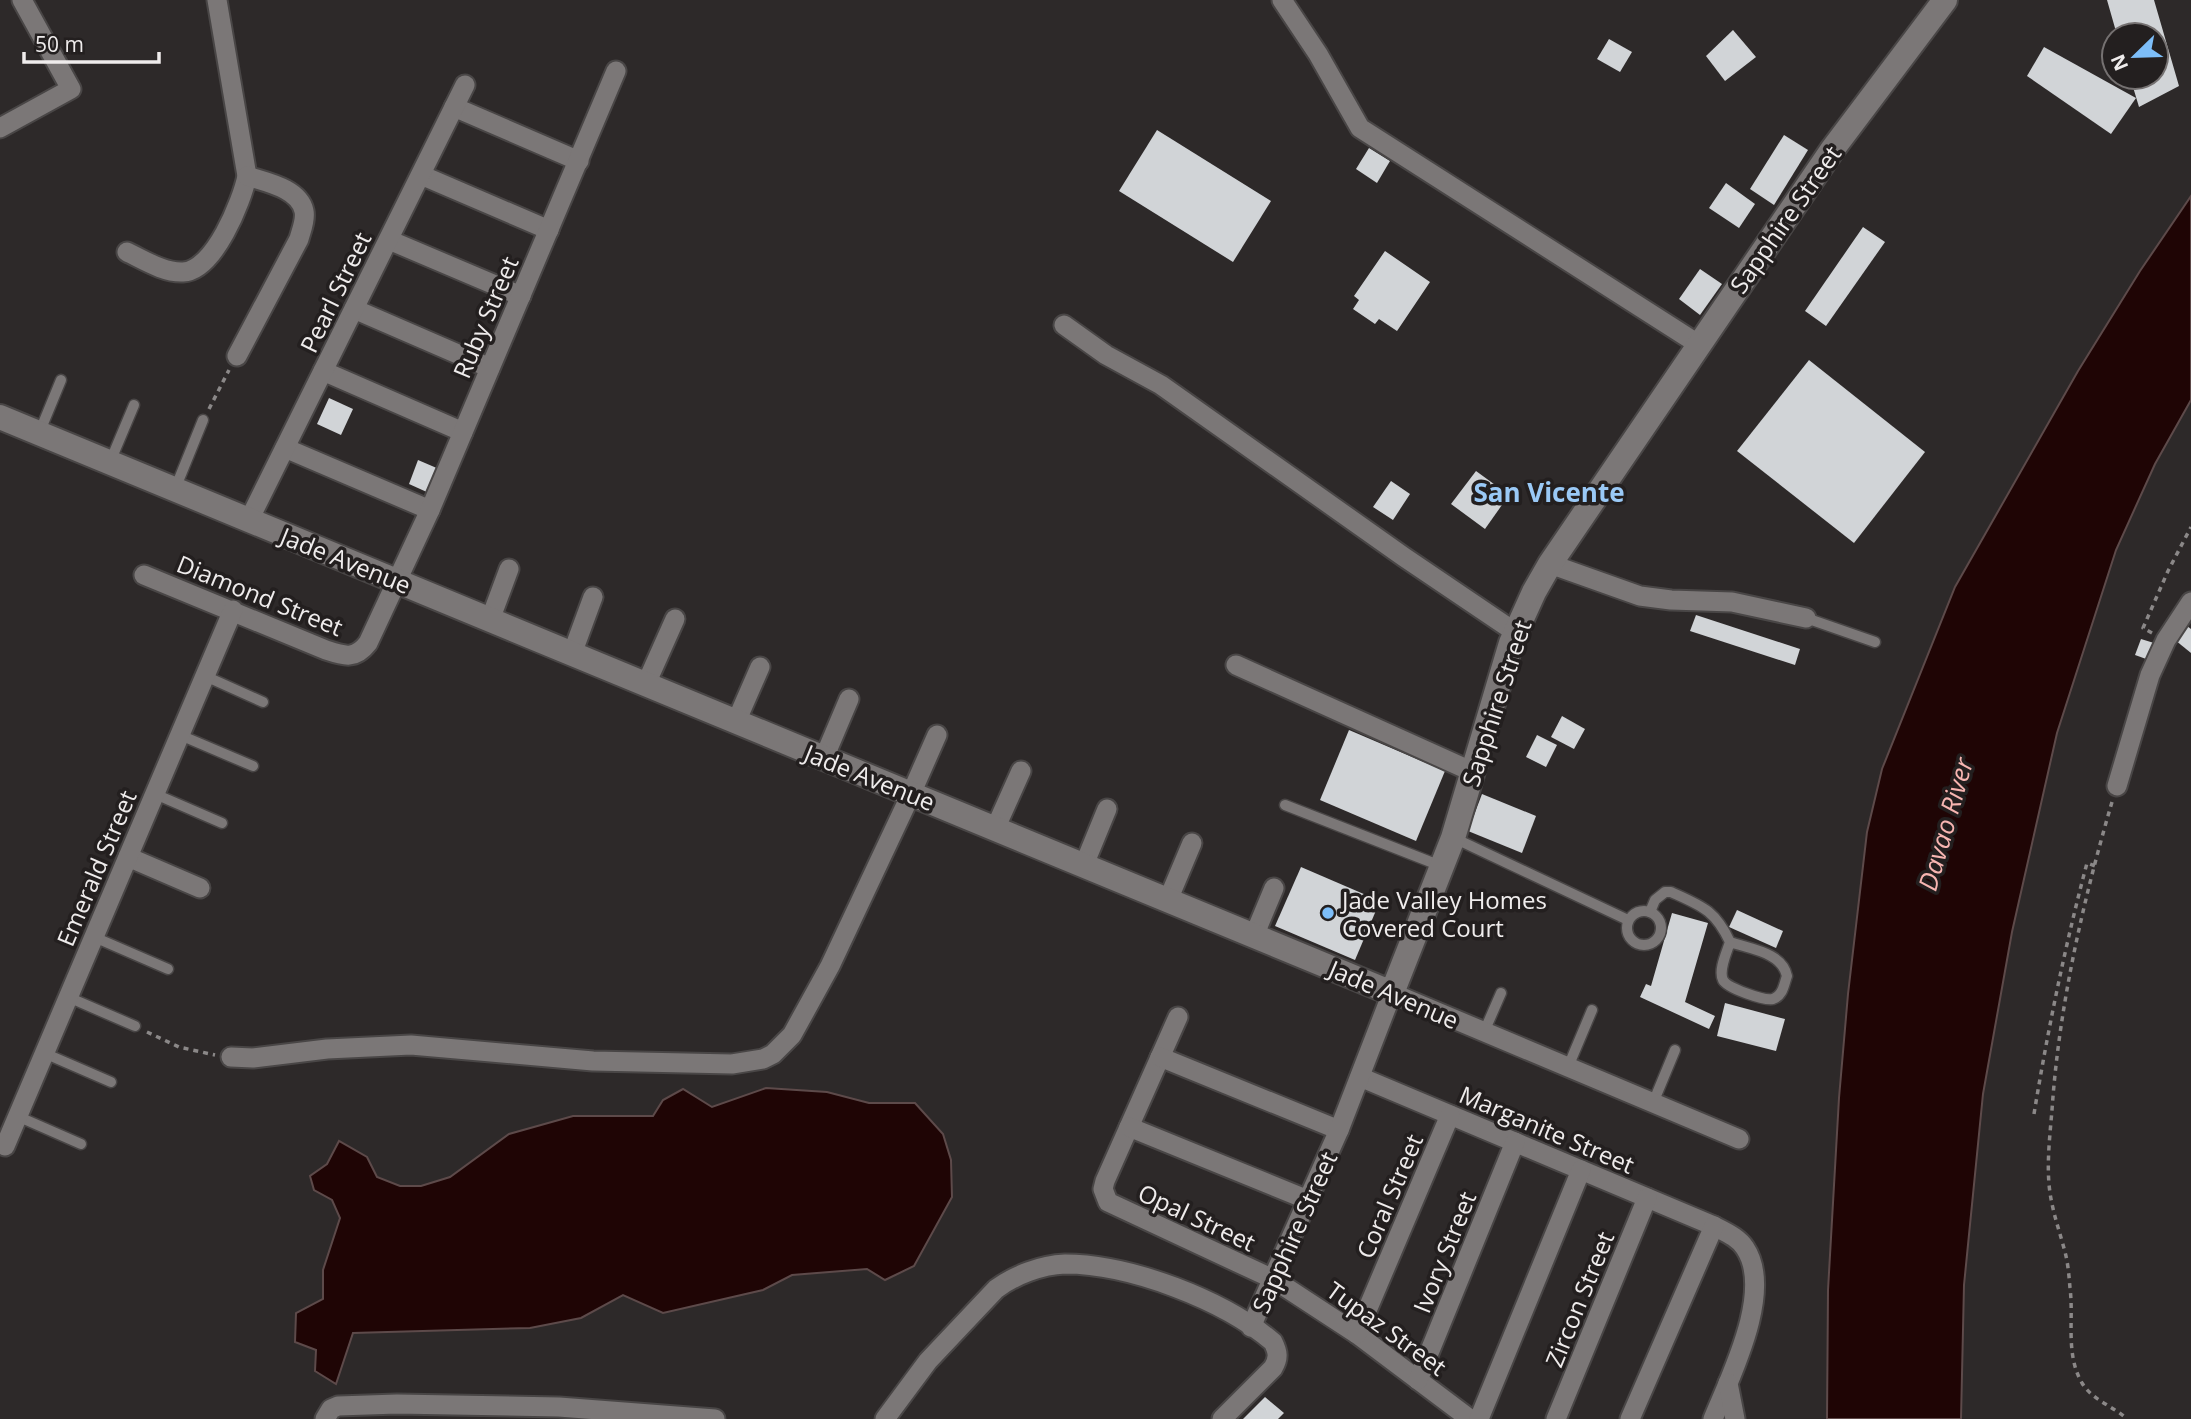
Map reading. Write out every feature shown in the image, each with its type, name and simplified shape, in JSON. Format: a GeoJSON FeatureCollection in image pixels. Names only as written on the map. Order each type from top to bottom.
{"type":"FeatureCollection","features":[{"type":"Feature","properties":{"kind":"street"},"geometry":{"type":"LineString","coordinates":[[2,123],[71,89],[22,0]]}},
{"type":"Feature","properties":{"kind":"street"},"geometry":{"type":"LineString","coordinates":[[127,252],[162,268],[182,273],[194,270],[226,232],[243,193],[247,176],[217,0]]}},
{"type":"Feature","properties":{"kind":"street"},"geometry":{"type":"LineString","coordinates":[[1282,0],[1318,54],[1360,128],[1698,344]]}},
{"type":"Feature","properties":{"kind":"street","name":"Sapphire Street"},"geometry":{"type":"LineString","coordinates":[[1251,1327],[1339,1130],[1443,867],[1515,632],[1550,564],[1832,150],[1945,0]]}},
{"type":"Feature","properties":{"kind":"street","name":"Ruby Street"},"geometry":{"type":"LineString","coordinates":[[397,581],[430,510],[617,71]]}},
{"type":"Feature","properties":{"kind":"street","name":"Pearl Street"},"geometry":{"type":"LineString","coordinates":[[249,520],[465,85]]}},
{"type":"Feature","properties":{"kind":"street"},"geometry":{"type":"LineString","coordinates":[[454,107],[579,161]]}},
{"type":"Feature","properties":{"kind":"street"},"geometry":{"type":"LineString","coordinates":[[421,175],[549,230]]}},
{"type":"Feature","properties":{"kind":"street"},"geometry":{"type":"LineString","coordinates":[[237,356],[299,239],[304,211],[289,192],[247,176]]}},
{"type":"Feature","properties":{"kind":"street"},"geometry":{"type":"LineString","coordinates":[[389,240],[521,296]]}},
{"type":"Feature","properties":{"kind":"street"},"geometry":{"type":"LineString","coordinates":[[354,309],[491,368]]}},
{"type":"Feature","properties":{"kind":"street"},"geometry":{"type":"LineString","coordinates":[[1064,325],[1106,355],[1161,385],[1515,632]]}},
{"type":"Feature","properties":{"kind":"street"},"geometry":{"type":"LineString","coordinates":[[323,371],[463,432]]}},
{"type":"Feature","properties":{"kind":"street","name":"Jade Avenue"},"geometry":{"type":"LineString","coordinates":[[0,417],[1739,1139]]}},
{"type":"Feature","properties":{"kind":"street"},"geometry":{"type":"LineString","coordinates":[[285,448],[430,510]]}},
{"type":"Feature","properties":{"kind":"street"},"geometry":{"type":"LineString","coordinates":[[1550,564],[1640,596],[1732,602],[1806,618]]}},
{"type":"Feature","properties":{"kind":"street"},"geometry":{"type":"LineString","coordinates":[[489,620],[509,569]]}},
{"type":"Feature","properties":{"kind":"street","name":"Diamond Street"},"geometry":{"type":"LineString","coordinates":[[144,575],[344,656],[355,655],[368,643],[397,581]]}},
{"type":"Feature","properties":{"kind":"street"},"geometry":{"type":"LineString","coordinates":[[572,654],[593,597]]}},
{"type":"Feature","properties":{"kind":"street"},"geometry":{"type":"LineString","coordinates":[[2117,786],[2150,675],[2166,640],[2191,602]]}},
{"type":"Feature","properties":{"kind":"street","name":"Emerald Street"},"geometry":{"type":"LineString","coordinates":[[5,1146],[233,610]]}},
{"type":"Feature","properties":{"kind":"street"},"geometry":{"type":"LineString","coordinates":[[646,684],[675,619]]}},
{"type":"Feature","properties":{"kind":"street"},"geometry":{"type":"LineString","coordinates":[[1236,664],[1473,772]]}},
{"type":"Feature","properties":{"kind":"street"},"geometry":{"type":"LineString","coordinates":[[736,722],[760,667]]}},
{"type":"Feature","properties":{"kind":"street"},"geometry":{"type":"LineString","coordinates":[[824,758],[849,699]]}},
{"type":"Feature","properties":{"kind":"street"},"geometry":{"type":"LineString","coordinates":[[231,1058],[339,1048],[411,1045],[593,1061],[732,1064],[763,1059],[773,1054],[793,1035],[830,966],[937,735]]}},
{"type":"Feature","properties":{"kind":"street"},"geometry":{"type":"LineString","coordinates":[[995,829],[1021,771]]}},
{"type":"Feature","properties":{"kind":"street"},"geometry":{"type":"LineString","coordinates":[[1084,865],[1107,809]]}},
{"type":"Feature","properties":{"kind":"street"},"geometry":{"type":"LineString","coordinates":[[1168,900],[1192,843]]}},
{"type":"Feature","properties":{"kind":"street"},"geometry":{"type":"LineString","coordinates":[[128,857],[200,888]]}},
{"type":"Feature","properties":{"kind":"street"},"geometry":{"type":"LineString","coordinates":[[1254,936],[1274,888]]}},
{"type":"Feature","properties":{"kind":"street"},"geometry":{"type":"LineString","coordinates":[[1178,1017],[1129,1127],[1308,1200]]}},
{"type":"Feature","properties":{"kind":"street"},"geometry":{"type":"LineString","coordinates":[[1160,1057],[1339,1130]]}},
{"type":"Feature","properties":{"kind":"street","name":"Marganite Street"},"geometry":{"type":"LineString","coordinates":[[1360,1077],[1714,1226],[1738,1239],[1749,1256],[1752,1268],[1753,1297],[1748,1336],[1713,1419]]}},
{"type":"Feature","properties":{"kind":"street","name":"Coral Street"},"geometry":{"type":"LineString","coordinates":[[1357,1335],[1450,1115]]}},
{"type":"Feature","properties":{"kind":"street","name":"Opal Street"},"geometry":{"type":"LineString","coordinates":[[1129,1127],[1105,1181],[1105,1195],[1114,1206],[1273,1279]]}},
{"type":"Feature","properties":{"kind":"street","name":"Ivory Street"},"geometry":{"type":"LineString","coordinates":[[1418,1380],[1515,1142]]}},
{"type":"Feature","properties":{"kind":"street"},"geometry":{"type":"LineString","coordinates":[[1479,1419],[1581,1170]]}},
{"type":"Feature","properties":{"kind":"street","name":"Zircon Street"},"geometry":{"type":"LineString","coordinates":[[1556,1419],[1647,1198]]}},
{"type":"Feature","properties":{"kind":"street"},"geometry":{"type":"LineString","coordinates":[[1630,1419],[1714,1226]]}},
{"type":"Feature","properties":{"kind":"street"},"geometry":{"type":"LineString","coordinates":[[885,1419],[928,1361],[996,1289],[1032,1270],[1063,1264],[1129,1274],[1187,1294],[1219,1308],[1273,1342],[1278,1360],[1273,1368],[1222,1419]]}},
{"type":"Feature","properties":{"kind":"street","name":"Tupaz Street"},"geometry":{"type":"LineString","coordinates":[[1273,1279],[1357,1335],[1470,1419]]}},
{"type":"Feature","properties":{"kind":"street"},"geometry":{"type":"LineString","coordinates":[[1728,1383],[1735,1419]]}},
{"type":"Feature","properties":{"kind":"street"},"geometry":{"type":"LineString","coordinates":[[325,1419],[331,1409],[338,1406],[384,1404],[559,1407],[715,1419]]}},
{"type":"Feature","properties":{"kind":"lane"},"geometry":{"type":"LineString","coordinates":[[39,433],[61,380]]}},
{"type":"Feature","properties":{"kind":"lane"},"geometry":{"type":"LineString","coordinates":[[110,462],[134,405]]}},
{"type":"Feature","properties":{"kind":"lane"},"geometry":{"type":"LineString","coordinates":[[175,489],[203,421]]}},
{"type":"Feature","properties":{"kind":"lane"},"geometry":{"type":"LineString","coordinates":[[1806,618],[1875,642]]}},
{"type":"Feature","properties":{"kind":"lane"},"geometry":{"type":"LineString","coordinates":[[205,676],[263,702]]}},
{"type":"Feature","properties":{"kind":"lane"},"geometry":{"type":"LineString","coordinates":[[180,735],[253,766]]}},
{"type":"Feature","properties":{"kind":"lane"},"geometry":{"type":"LineString","coordinates":[[155,794],[222,823]]}},
{"type":"Feature","properties":{"kind":"lane"},"geometry":{"type":"LineString","coordinates":[[1285,805],[1443,867]]}},
{"type":"Feature","properties":{"kind":"lane"},"geometry":{"type":"LineString","coordinates":[[1453,838],[1628,920]]}},
{"type":"Feature","properties":{"kind":"lane"},"geometry":{"type":"LineString","coordinates":[[1650,912],[1658,895],[1665,892],[1671,892],[1707,909],[1721,925],[1730,942],[1781,962],[1787,976],[1780,995],[1767,999],[1730,987],[1724,982],[1721,972],[1730,942]]}},
{"type":"Feature","properties":{"kind":"lane"},"geometry":{"type":"LineString","coordinates":[[1637,912],[1650,912],[1655,915],[1661,933],[1653,943],[1641,946],[1634,943],[1627,933],[1628,920],[1637,912]]}},
{"type":"Feature","properties":{"kind":"lane"},"geometry":{"type":"LineString","coordinates":[[94,937],[168,969]]}},
{"type":"Feature","properties":{"kind":"lane"},"geometry":{"type":"LineString","coordinates":[[1484,1032],[1501,993]]}},
{"type":"Feature","properties":{"kind":"lane"},"geometry":{"type":"LineString","coordinates":[[68,997],[135,1026]]}},
{"type":"Feature","properties":{"kind":"lane"},"geometry":{"type":"LineString","coordinates":[[1568,1067],[1592,1010]]}},
{"type":"Feature","properties":{"kind":"lane"},"geometry":{"type":"LineString","coordinates":[[1653,1102],[1675,1050]]}},
{"type":"Feature","properties":{"kind":"lane"},"geometry":{"type":"LineString","coordinates":[[44,1053],[111,1082]]}},
{"type":"Feature","properties":{"kind":"lane"},"geometry":{"type":"LineString","coordinates":[[17,1116],[81,1144]]}},
{"type":"Feature","properties":{"kind":"path"},"geometry":{"type":"LineString","coordinates":[[203,421],[237,356]]}},
{"type":"Feature","properties":{"kind":"path"},"geometry":{"type":"LineString","coordinates":[[2143,628],[2191,527]]}},
{"type":"Feature","properties":{"kind":"path"},"geometry":{"type":"LineString","coordinates":[[2117,786],[2075,950],[2060,1037],[2053,1087],[2049,1182],[2052,1209],[2066,1255],[2074,1365],[2082,1383],[2095,1397],[2118,1410],[2127,1419]]}},
{"type":"Feature","properties":{"kind":"path"},"geometry":{"type":"LineString","coordinates":[[2034,1114],[2049,1025],[2087,863],[2095,866]]}},
{"type":"Feature","properties":{"kind":"path"},"geometry":{"type":"LineString","coordinates":[[135,1026],[200,1054],[231,1058]]}},
{"type":"Feature","properties":{"kind":"water","name":"Davao River"},"geometry":{"type":"Polygon","coordinates":[[[2191,196],[2191,400],[2155,464],[2116,550],[2057,733],[2012,932],[1983,1094],[1964,1285],[1961,1419],[1827,1419],[1828,1290],[1839,1098],[1867,832],[1882,769],[1955,587],[2078,371],[2140,271],[2191,196]]]}},
{"type":"Feature","properties":{"kind":"water"},"geometry":{"type":"Polygon","coordinates":[[[766,1088],[827,1092],[869,1103],[915,1103],[943,1134],[951,1160],[952,1197],[914,1266],[885,1280],[867,1269],[792,1275],[763,1290],[663,1313],[623,1295],[581,1318],[530,1328],[353,1333],[336,1384],[315,1371],[316,1350],[295,1342],[296,1313],[323,1299],[323,1270],[340,1218],[332,1200],[314,1190],[310,1176],[327,1164],[339,1141],[367,1157],[377,1177],[400,1186],[421,1186],[450,1177],[509,1134],[573,1116],[653,1116],[663,1100],[683,1089],[712,1107],[766,1088]]]}},
{"type":"Feature","properties":{"kind":"building"},"geometry":{"type":"Polygon","coordinates":[[[2107,0],[2154,0],[2160,21],[2113,21],[2107,0]]]}},
{"type":"Feature","properties":{"kind":"building"},"geometry":{"type":"Polygon","coordinates":[[[1733,30],[1756,57],[1725,81],[1706,56],[1733,30]]]}},
{"type":"Feature","properties":{"kind":"building"},"geometry":{"type":"Polygon","coordinates":[[[1609,39],[1632,52],[1620,72],[1597,59],[1609,39]]]}},
{"type":"Feature","properties":{"kind":"building"},"geometry":{"type":"Polygon","coordinates":[[[2044,47],[2100,78],[2100,91],[2123,91],[2136,98],[2111,134],[2027,76],[2044,47]]]}},
{"type":"Feature","properties":{"kind":"building"},"geometry":{"type":"Polygon","coordinates":[[[2170,55],[2179,86],[2170,91],[2170,55]]]}},
{"type":"Feature","properties":{"kind":"building"},"geometry":{"type":"Polygon","coordinates":[[[2134,91],[2169,91],[2139,107],[2134,91]]]}},
{"type":"Feature","properties":{"kind":"building"},"geometry":{"type":"Polygon","coordinates":[[[1157,130],[1271,201],[1233,262],[1119,191],[1157,130]]]}},
{"type":"Feature","properties":{"kind":"building"},"geometry":{"type":"Polygon","coordinates":[[[1784,135],[1808,150],[1774,205],[1750,189],[1784,135]]]}},
{"type":"Feature","properties":{"kind":"building"},"geometry":{"type":"Polygon","coordinates":[[[1369,148],[1390,161],[1377,183],[1356,169],[1369,148]]]}},
{"type":"Feature","properties":{"kind":"building"},"geometry":{"type":"Polygon","coordinates":[[[1726,183],[1755,204],[1739,228],[1709,208],[1726,183]]]}},
{"type":"Feature","properties":{"kind":"building"},"geometry":{"type":"Polygon","coordinates":[[[1863,227],[1885,242],[1826,326],[1805,311],[1863,227]]]}},
{"type":"Feature","properties":{"kind":"building"},"geometry":{"type":"Polygon","coordinates":[[[1385,251],[1430,282],[1397,331],[1379,319],[1375,324],[1353,309],[1359,300],[1354,296],[1385,251]]]}},
{"type":"Feature","properties":{"kind":"building"},"geometry":{"type":"Polygon","coordinates":[[[1700,269],[1722,284],[1700,315],[1679,299],[1700,269]]]}},
{"type":"Feature","properties":{"kind":"building"},"geometry":{"type":"Polygon","coordinates":[[[1809,360],[1925,452],[1854,543],[1737,451],[1809,360]]]}},
{"type":"Feature","properties":{"kind":"building"},"geometry":{"type":"Polygon","coordinates":[[[329,398],[353,409],[341,435],[317,424],[329,398]]]}},
{"type":"Feature","properties":{"kind":"building"},"geometry":{"type":"Polygon","coordinates":[[[418,460],[439,469],[429,493],[409,484],[418,460]]]}},
{"type":"Feature","properties":{"kind":"building"},"geometry":{"type":"Polygon","coordinates":[[[1476,471],[1509,495],[1485,529],[1451,504],[1476,471]]]}},
{"type":"Feature","properties":{"kind":"building"},"geometry":{"type":"Polygon","coordinates":[[[1391,481],[1410,494],[1393,520],[1373,507],[1391,481]]]}},
{"type":"Feature","properties":{"kind":"building"},"geometry":{"type":"Polygon","coordinates":[[[1696,615],[1800,649],[1795,665],[1690,631],[1696,615]]]}},
{"type":"Feature","properties":{"kind":"building"},"geometry":{"type":"Polygon","coordinates":[[[2187,626],[2191,629],[2191,653],[2175,640],[2187,626]]]}},
{"type":"Feature","properties":{"kind":"building"},"geometry":{"type":"Polygon","coordinates":[[[2141,639],[2154,643],[2149,660],[2135,655],[2141,639]]]}},
{"type":"Feature","properties":{"kind":"building"},"geometry":{"type":"Polygon","coordinates":[[[1562,716],[1585,729],[1574,749],[1551,737],[1562,716]]]}},
{"type":"Feature","properties":{"kind":"building"},"geometry":{"type":"Polygon","coordinates":[[[1349,730],[1445,771],[1416,841],[1320,800],[1349,730]]]}},
{"type":"Feature","properties":{"kind":"building"},"geometry":{"type":"Polygon","coordinates":[[[1537,735],[1557,745],[1546,767],[1526,757],[1537,735]]]}},
{"type":"Feature","properties":{"kind":"building"},"geometry":{"type":"Polygon","coordinates":[[[1482,794],[1536,816],[1522,853],[1468,831],[1482,794]]]}},
{"type":"Feature","properties":{"kind":"building","name":"Jade Valley Homes Covered Court"},"geometry":{"type":"Polygon","coordinates":[[[1301,867],[1380,901],[1355,960],[1275,926],[1301,867]]]}},
{"type":"Feature","properties":{"kind":"building"},"geometry":{"type":"Polygon","coordinates":[[[1737,910],[1783,931],[1776,948],[1729,927],[1737,910]]]}},
{"type":"Feature","properties":{"kind":"building"},"geometry":{"type":"Polygon","coordinates":[[[1672,913],[1708,923],[1685,1002],[1715,1016],[1709,1029],[1640,997],[1646,984],[1651,986],[1672,913]]]}},
{"type":"Feature","properties":{"kind":"building"},"geometry":{"type":"Polygon","coordinates":[[[1725,1003],[1785,1019],[1776,1051],[1717,1036],[1725,1003]]]}},
{"type":"Feature","properties":{"kind":"building"},"geometry":{"type":"Polygon","coordinates":[[[1265,1397],[1284,1413],[1278,1419],[1243,1419],[1265,1397]]]}},
{"type":"Feature","properties":{"kind":"place","name":"Jade Valley Homes Covered Court"},"geometry":{"type":"Point","coordinates":[1328,913]}},
{"type":"Feature","properties":{"kind":"district","name":"San Vicente"},"geometry":{"type":"Point","coordinates":[1549,492]}}]}
